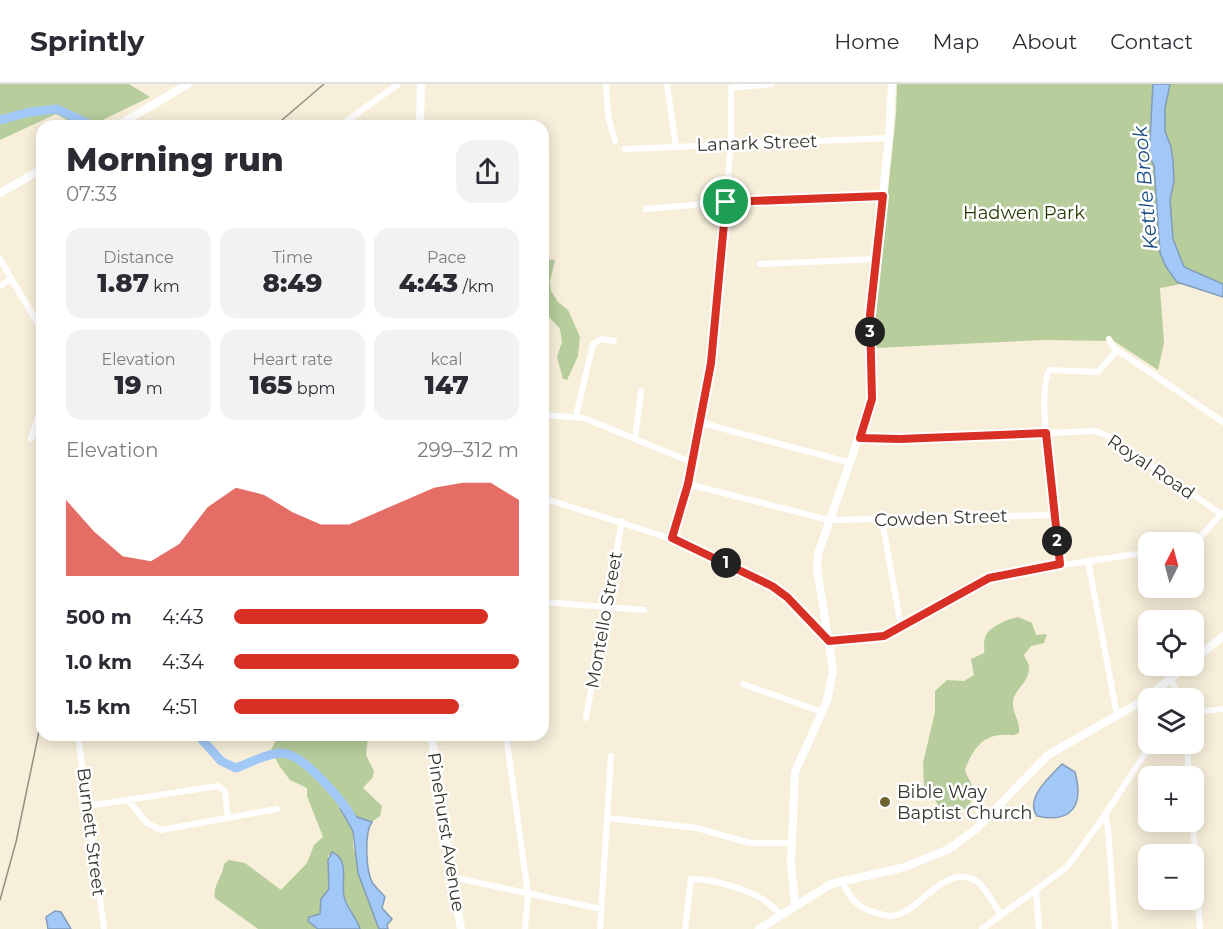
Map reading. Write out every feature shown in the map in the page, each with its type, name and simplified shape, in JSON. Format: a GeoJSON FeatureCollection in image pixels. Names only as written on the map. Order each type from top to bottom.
{"type":"FeatureCollection","features":[{"type":"Feature","properties":{"kind":"street"},"geometry":{"type":"LineString","coordinates":[[126,120],[174,87],[188,84]]}},
{"type":"Feature","properties":{"kind":"street"},"geometry":{"type":"LineString","coordinates":[[348,120],[398,84]]}},
{"type":"Feature","properties":{"kind":"street"},"geometry":{"type":"LineString","coordinates":[[420,120],[421,84]]}},
{"type":"Feature","properties":{"kind":"street"},"geometry":{"type":"LineString","coordinates":[[606,84],[608,116],[615,141]]}},
{"type":"Feature","properties":{"kind":"street"},"geometry":{"type":"LineString","coordinates":[[667,84],[676,147]]}},
{"type":"Feature","properties":{"kind":"street"},"geometry":{"type":"LineString","coordinates":[[672,538],[688,484],[711,363],[731,144],[731,88],[771,84]]}},
{"type":"Feature","properties":{"kind":"street"},"geometry":{"type":"LineString","coordinates":[[795,905],[791,843],[795,772],[822,712],[831,685],[829,641],[817,561],[829,520],[872,399],[870,315],[889,138],[892,84]]}},
{"type":"Feature","properties":{"kind":"street","name":"Lanark Street"},"geometry":{"type":"LineString","coordinates":[[625,149],[889,138]]}},
{"type":"Feature","properties":{"kind":"street"},"geometry":{"type":"LineString","coordinates":[[0,193],[36,172]]}},
{"type":"Feature","properties":{"kind":"street"},"geometry":{"type":"LineString","coordinates":[[646,209],[726,202],[883,196]]}},
{"type":"Feature","properties":{"kind":"street"},"geometry":{"type":"LineString","coordinates":[[0,259],[36,321]]}},
{"type":"Feature","properties":{"kind":"street"},"geometry":{"type":"LineString","coordinates":[[760,264],[876,259]]}},
{"type":"Feature","properties":{"kind":"street"},"geometry":{"type":"LineString","coordinates":[[0,286],[11,279]]}},
{"type":"Feature","properties":{"kind":"street"},"geometry":{"type":"LineString","coordinates":[[576,416],[594,344],[601,339],[614,341]]}},
{"type":"Feature","properties":{"kind":"street"},"geometry":{"type":"LineString","coordinates":[[1109,339],[1117,350],[1223,422]]}},
{"type":"Feature","properties":{"kind":"street"},"geometry":{"type":"LineString","coordinates":[[1060,564],[1043,387],[1048,371],[1057,369],[1098,372],[1117,350]]}},
{"type":"Feature","properties":{"kind":"street"},"geometry":{"type":"LineString","coordinates":[[635,439],[641,391]]}},
{"type":"Feature","properties":{"kind":"street"},"geometry":{"type":"LineString","coordinates":[[549,415],[576,416],[691,462]]}},
{"type":"Feature","properties":{"kind":"street"},"geometry":{"type":"LineString","coordinates":[[698,422],[851,463]]}},
{"type":"Feature","properties":{"kind":"street"},"geometry":{"type":"LineString","coordinates":[[31,439],[36,424]]}},
{"type":"Feature","properties":{"kind":"street","name":"Royal Road"},"geometry":{"type":"LineString","coordinates":[[860,438],[900,439],[1095,431],[1110,437],[1222,513]]}},
{"type":"Feature","properties":{"kind":"street","name":"Cowden Street"},"geometry":{"type":"LineString","coordinates":[[688,484],[829,520],[1054,515]]}},
{"type":"Feature","properties":{"kind":"street"},"geometry":{"type":"LineString","coordinates":[[549,499],[672,538],[772,586],[787,597],[829,641]]}},
{"type":"Feature","properties":{"kind":"street"},"geometry":{"type":"LineString","coordinates":[[1204,533],[1222,513]]}},
{"type":"Feature","properties":{"kind":"street"},"geometry":{"type":"LineString","coordinates":[[882,520],[901,627]]}},
{"type":"Feature","properties":{"kind":"street","name":"Montello Street"},"geometry":{"type":"LineString","coordinates":[[586,718],[622,521]]}},
{"type":"Feature","properties":{"kind":"street"},"geometry":{"type":"LineString","coordinates":[[829,641],[884,636],[989,578],[1060,564],[1138,554]]}},
{"type":"Feature","properties":{"kind":"street"},"geometry":{"type":"LineString","coordinates":[[1088,561],[1117,715]]}},
{"type":"Feature","properties":{"kind":"street"},"geometry":{"type":"LineString","coordinates":[[549,602],[644,610]]}},
{"type":"Feature","properties":{"kind":"street"},"geometry":{"type":"LineString","coordinates":[[1204,652],[1223,636]]}},
{"type":"Feature","properties":{"kind":"street"},"geometry":{"type":"LineString","coordinates":[[759,929],[822,888],[842,880],[905,867],[949,849],[976,829],[1048,755],[1142,701],[1174,677],[1177,688]]}},
{"type":"Feature","properties":{"kind":"street"},"geometry":{"type":"LineString","coordinates":[[743,684],[822,712]]}},
{"type":"Feature","properties":{"kind":"street"},"geometry":{"type":"LineString","coordinates":[[1204,711],[1223,709]]}},
{"type":"Feature","properties":{"kind":"street","name":"Burnett Street"},"geometry":{"type":"LineString","coordinates":[[79,741],[104,929]]}},
{"type":"Feature","properties":{"kind":"street","name":"Pinehurst Avenue"},"geometry":{"type":"LineString","coordinates":[[432,741],[436,783],[461,929]]}},
{"type":"Feature","properties":{"kind":"street"},"geometry":{"type":"LineString","coordinates":[[507,741],[528,894],[525,929]]}},
{"type":"Feature","properties":{"kind":"street"},"geometry":{"type":"LineString","coordinates":[[982,929],[1067,867],[1105,815],[1144,754]]}},
{"type":"Feature","properties":{"kind":"street"},"geometry":{"type":"LineString","coordinates":[[600,929],[611,756]]}},
{"type":"Feature","properties":{"kind":"street"},"geometry":{"type":"LineString","coordinates":[[88,806],[219,786],[225,791],[228,818]]}},
{"type":"Feature","properties":{"kind":"street"},"geometry":{"type":"LineString","coordinates":[[128,800],[147,823],[161,830],[277,809]]}},
{"type":"Feature","properties":{"kind":"street"},"geometry":{"type":"LineString","coordinates":[[1105,815],[1108,828],[1115,929]]}},
{"type":"Feature","properties":{"kind":"street"},"geometry":{"type":"LineString","coordinates":[[607,818],[697,828],[750,843],[791,843]]}},
{"type":"Feature","properties":{"kind":"street"},"geometry":{"type":"LineString","coordinates":[[1194,832],[1200,929]]}},
{"type":"Feature","properties":{"kind":"street"},"geometry":{"type":"LineString","coordinates":[[452,878],[601,909]]}},
{"type":"Feature","properties":{"kind":"street"},"geometry":{"type":"LineString","coordinates":[[842,880],[847,893],[859,906],[891,916],[903,912],[946,881],[970,878],[978,883],[1001,915]]}},
{"type":"Feature","properties":{"kind":"street"},"geometry":{"type":"LineString","coordinates":[[685,929],[691,879],[714,881],[762,898],[771,903],[780,915]]}},
{"type":"Feature","properties":{"kind":"street"},"geometry":{"type":"LineString","coordinates":[[1036,891],[1039,929]]}},
{"type":"Feature","properties":{"kind":"green space"},"geometry":{"type":"Polygon","coordinates":[[[0,84],[129,84],[150,97],[102,120],[66,120],[56,114],[43,120],[36,120],[36,123],[0,140],[0,84]]]}},
{"type":"Feature","properties":{"kind":"green space","name":"Hadwen Park"},"geometry":{"type":"Polygon","coordinates":[[[897,84],[1223,84],[1223,286],[1184,267],[1182,284],[1160,288],[1164,343],[1158,370],[1114,341],[1043,340],[875,348],[875,317],[896,114],[897,84]]]}},
{"type":"Feature","properties":{"kind":"green space"},"geometry":{"type":"Polygon","coordinates":[[[549,260],[555,260],[550,281],[551,291],[558,302],[568,310],[580,337],[578,356],[567,380],[563,379],[557,357],[562,342],[560,329],[549,317],[549,260]]]}},
{"type":"Feature","properties":{"kind":"green space"},"geometry":{"type":"Polygon","coordinates":[[[1018,617],[1032,623],[1036,635],[1047,634],[1044,643],[1031,646],[1024,655],[1029,665],[1029,673],[1013,700],[1019,733],[994,736],[978,746],[965,769],[973,788],[972,800],[960,812],[944,816],[933,796],[924,786],[923,763],[935,712],[935,691],[947,680],[964,681],[974,675],[971,659],[984,653],[984,642],[990,630],[1018,617]]]}},
{"type":"Feature","properties":{"kind":"green space"},"geometry":{"type":"Polygon","coordinates":[[[276,741],[368,741],[366,755],[374,771],[373,777],[363,788],[382,806],[380,816],[372,822],[357,817],[346,807],[353,831],[353,846],[379,929],[360,929],[344,895],[344,868],[328,855],[329,889],[321,899],[320,914],[308,921],[318,929],[258,929],[215,898],[215,890],[224,864],[229,860],[245,863],[281,890],[307,863],[314,845],[323,837],[307,796],[307,788],[290,780],[271,750],[276,741]]]}},
{"type":"Feature","properties":{"kind":"water"},"geometry":{"type":"Polygon","coordinates":[[[1153,84],[1170,84],[1165,108],[1165,131],[1173,161],[1174,181],[1170,200],[1173,239],[1184,267],[1223,284],[1223,297],[1177,282],[1166,267],[1160,253],[1154,165],[1149,157],[1153,84]]]}},
{"type":"Feature","properties":{"kind":"water"},"geometry":{"type":"Polygon","coordinates":[[[1062,764],[1075,772],[1078,794],[1076,803],[1067,814],[1059,817],[1037,816],[1034,809],[1036,795],[1062,764]]]}},
{"type":"Feature","properties":{"kind":"water"},"geometry":{"type":"Polygon","coordinates":[[[346,807],[357,817],[372,822],[367,843],[368,869],[372,882],[385,897],[382,908],[392,919],[387,925],[388,929],[379,929],[358,873],[353,831],[340,808],[346,807]]]}},
{"type":"Feature","properties":{"kind":"water"},"geometry":{"type":"Polygon","coordinates":[[[332,852],[338,856],[343,865],[344,896],[360,929],[318,929],[308,921],[309,917],[320,914],[321,899],[329,889],[328,860],[332,852]]]}},
{"type":"Feature","properties":{"kind":"water"},"geometry":{"type":"Polygon","coordinates":[[[55,911],[61,912],[71,929],[48,929],[46,917],[55,911]]]}},
{"type":"Feature","properties":{"kind":"waterway","name":"Kettle Brook"},"geometry":{"type":"LineString","coordinates":[[0,120],[30,112],[57,109],[80,120]]}},
{"type":"Feature","properties":{"kind":"waterway","name":"Kettle Brook"},"geometry":{"type":"LineString","coordinates":[[203,741],[221,761],[236,768],[263,757],[280,753],[289,754],[320,777],[351,816]]}},
{"type":"Feature","properties":{"kind":"railway"},"geometry":{"type":"LineString","coordinates":[[282,120],[324,84]]}},
{"type":"Feature","properties":{"kind":"railway"},"geometry":{"type":"LineString","coordinates":[[0,900],[16,842],[37,741]]}},
{"type":"Feature","properties":{"kind":"place","name":"Bible Way Baptist Church"},"geometry":{"type":"Point","coordinates":[885,802]}},
{"type":"Feature","properties":{"kind":"route"},"geometry":{"type":"LineString","coordinates":[[883,196],[870,315],[872,399],[860,438],[878,440],[1046,433],[1060,564],[989,578],[884,636],[829,641],[787,597],[772,586],[672,538],[688,484],[711,363],[726,202],[883,196]]}}]}
